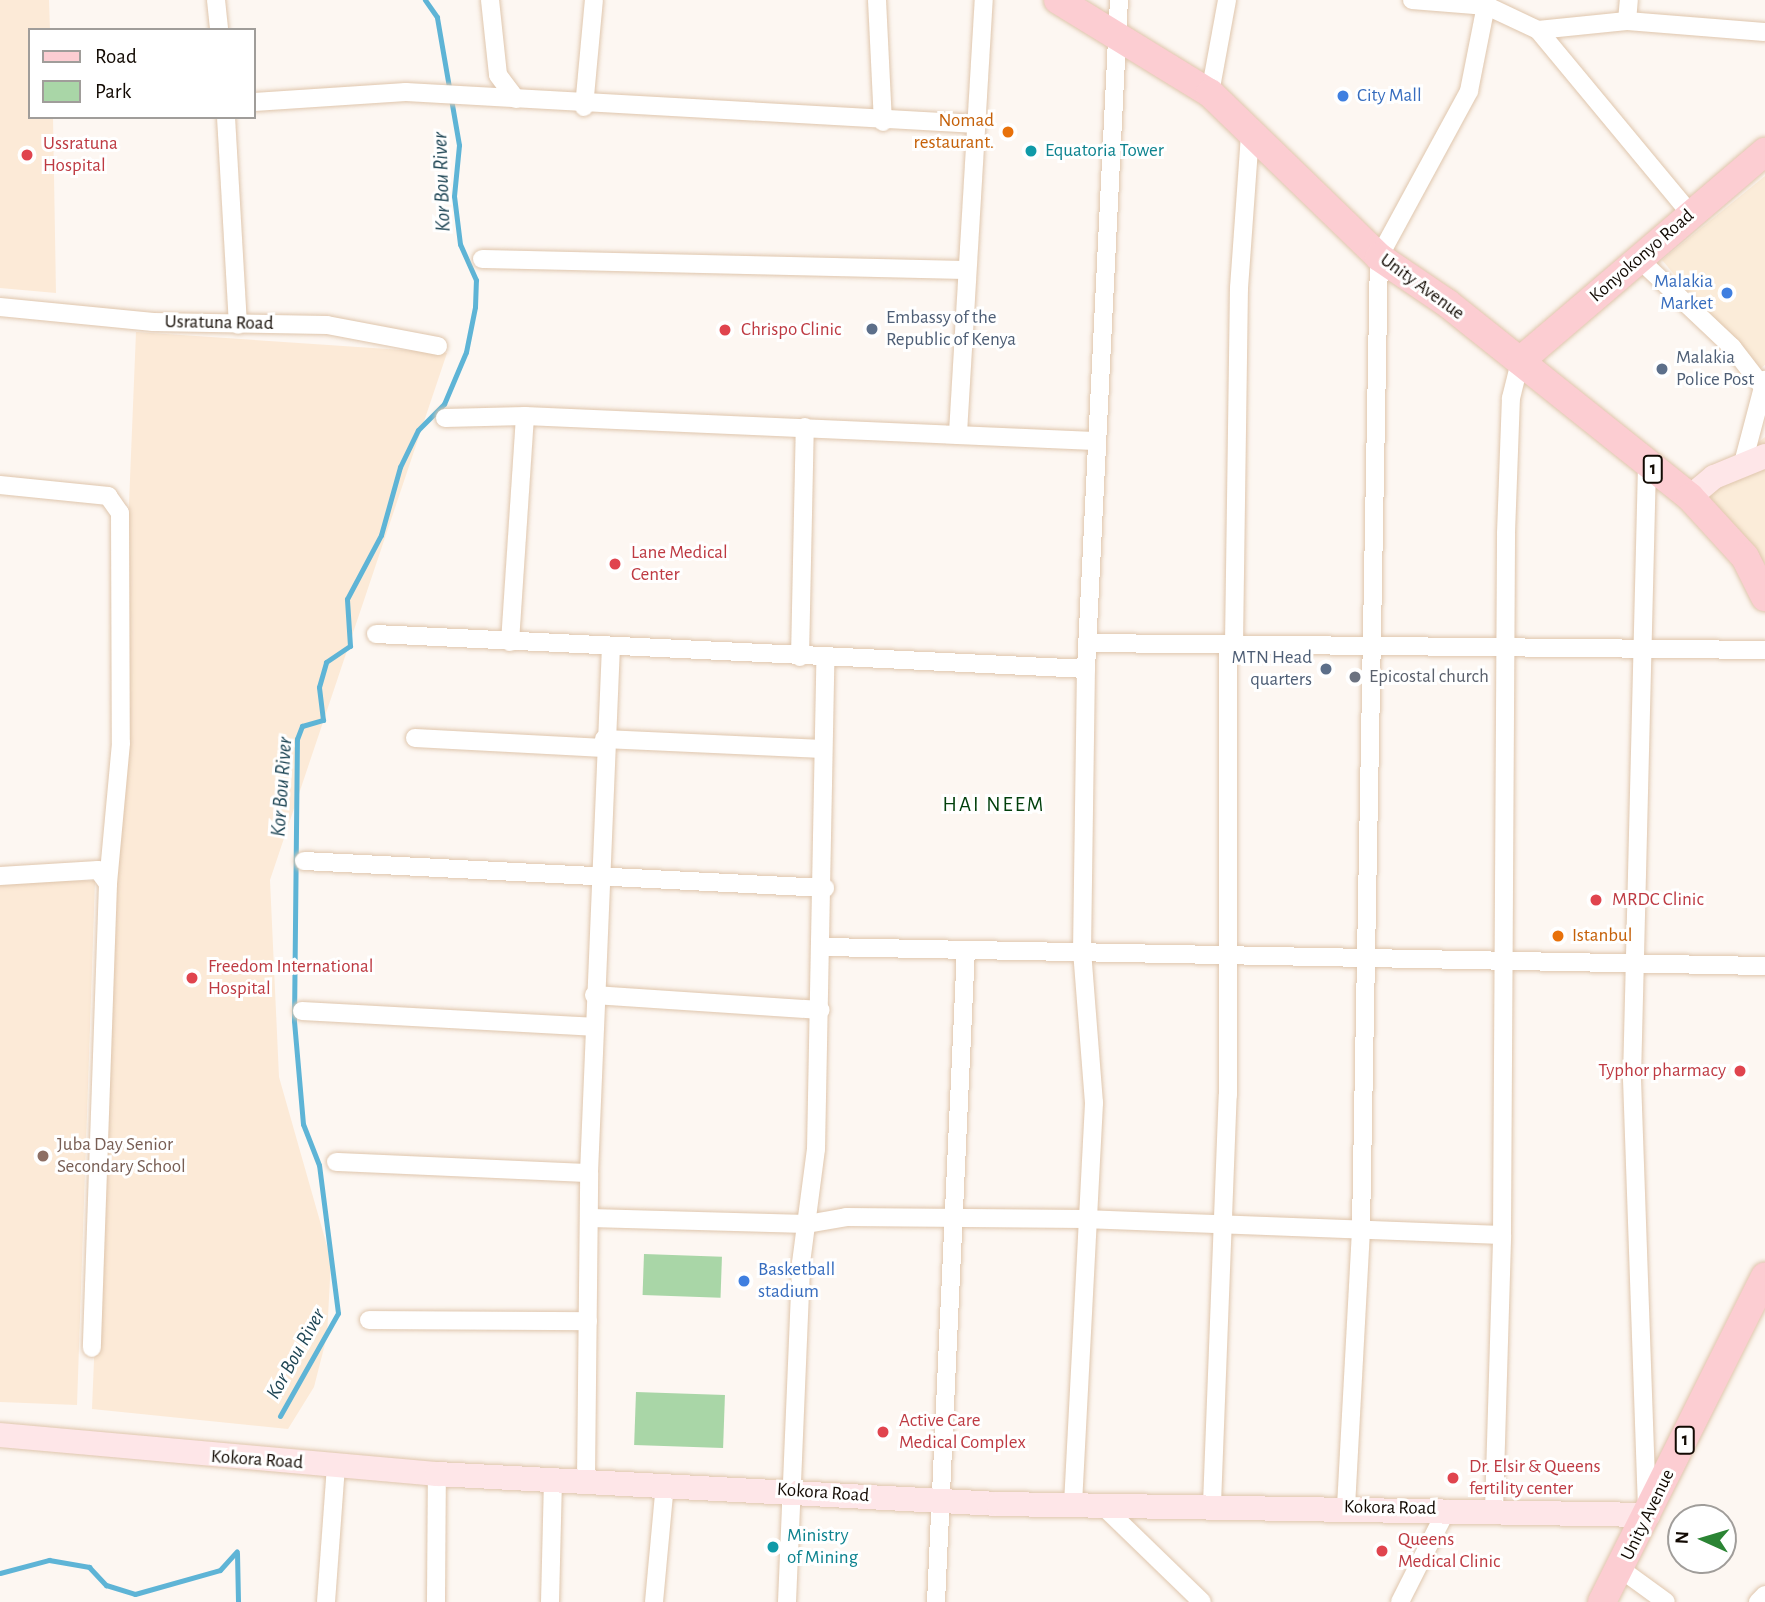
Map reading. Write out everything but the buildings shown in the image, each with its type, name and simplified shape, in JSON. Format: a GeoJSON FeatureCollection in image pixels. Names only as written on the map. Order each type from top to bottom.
{"type":"FeatureCollection","features":[{"type":"Feature","properties":{"kind":"main road","name":"Unity Avenue"},"geometry":{"type":"LineString","coordinates":[[1058,0],[1210,93],[1380,257],[1520,361],[1690,497],[1755,564],[1765,597]]}},
{"type":"Feature","properties":{"kind":"main road","name":"Konyokonyo Road"},"geometry":{"type":"LineString","coordinates":[[1520,361],[1765,152]]}},
{"type":"Feature","properties":{"kind":"main road","name":"Unity Avenue"},"geometry":{"type":"LineString","coordinates":[[1602,1602],[1622,1570],[1765,1276]]}},
{"type":"Feature","properties":{"kind":"street"},"geometry":{"type":"LineString","coordinates":[[216,0],[219,28]]}},
{"type":"Feature","properties":{"kind":"street"},"geometry":{"type":"LineString","coordinates":[[490,0],[498,75],[516,99]]}},
{"type":"Feature","properties":{"kind":"street"},"geometry":{"type":"LineString","coordinates":[[584,107],[594,0]]}},
{"type":"Feature","properties":{"kind":"street"},"geometry":{"type":"LineString","coordinates":[[877,0],[883,122]]}},
{"type":"Feature","properties":{"kind":"street"},"geometry":{"type":"LineString","coordinates":[[958,433],[984,0]]}},
{"type":"Feature","properties":{"kind":"street"},"geometry":{"type":"LineString","coordinates":[[1073,1504],[1085,1352],[1085,1219],[1094,1103],[1082,952],[1086,669],[1094,441],[1119,0]]}},
{"type":"Feature","properties":{"kind":"street"},"geometry":{"type":"LineString","coordinates":[[1210,93],[1227,0]]}},
{"type":"Feature","properties":{"kind":"street"},"geometry":{"type":"LineString","coordinates":[[1412,0],[1487,3],[1538,30],[1691,214]]}},
{"type":"Feature","properties":{"kind":"street"},"geometry":{"type":"LineString","coordinates":[[1627,21],[1629,0]]}},
{"type":"Feature","properties":{"kind":"street"},"geometry":{"type":"LineString","coordinates":[[1346,1507],[1361,1227],[1380,257],[1469,90],[1487,3]]}},
{"type":"Feature","properties":{"kind":"street"},"geometry":{"type":"LineString","coordinates":[[1538,30],[1627,21],[1765,32]]}},
{"type":"Feature","properties":{"kind":"street"},"geometry":{"type":"LineString","coordinates":[[256,102],[406,92],[516,99],[584,107],[977,124]]}},
{"type":"Feature","properties":{"kind":"street"},"geometry":{"type":"LineString","coordinates":[[226,119],[239,324]]}},
{"type":"Feature","properties":{"kind":"street"},"geometry":{"type":"LineString","coordinates":[[1212,1504],[1231,952],[1231,644],[1239,288],[1250,132]]}},
{"type":"Feature","properties":{"kind":"street"},"geometry":{"type":"LineString","coordinates":[[482,259],[967,270]]}},
{"type":"Feature","properties":{"kind":"street"},"geometry":{"type":"LineString","coordinates":[[1640,260],[1732,347],[1763,383],[1754,459],[1690,497]]}},
{"type":"Feature","properties":{"kind":"street","name":"Usratuna Road"},"geometry":{"type":"LineString","coordinates":[[0,307],[239,324],[327,325],[438,346]]}},
{"type":"Feature","properties":{"kind":"street"},"geometry":{"type":"LineString","coordinates":[[1494,1510],[1502,1235],[1504,648],[1511,398],[1520,361]]}},
{"type":"Feature","properties":{"kind":"street"},"geometry":{"type":"LineString","coordinates":[[445,418],[525,416],[1094,441]]}},
{"type":"Feature","properties":{"kind":"street"},"geometry":{"type":"LineString","coordinates":[[510,642],[525,416]]}},
{"type":"Feature","properties":{"kind":"street"},"geometry":{"type":"LineString","coordinates":[[800,657],[804,427]]}},
{"type":"Feature","properties":{"kind":"street"},"geometry":{"type":"LineString","coordinates":[[1647,465],[1638,646],[1638,962],[1632,1079],[1648,1515]]}},
{"type":"Feature","properties":{"kind":"street"},"geometry":{"type":"LineString","coordinates":[[0,485],[108,496],[120,513],[121,743],[108,884],[92,1348]]}},
{"type":"Feature","properties":{"kind":"street"},"geometry":{"type":"LineString","coordinates":[[376,634],[825,659],[1086,669]]}},
{"type":"Feature","properties":{"kind":"street"},"geometry":{"type":"LineString","coordinates":[[1087,643],[1371,643],[1504,648],[1638,646],[1765,650]]}},
{"type":"Feature","properties":{"kind":"street"},"geometry":{"type":"LineString","coordinates":[[586,1479],[589,1174],[597,875],[611,646]]}},
{"type":"Feature","properties":{"kind":"street"},"geometry":{"type":"LineString","coordinates":[[787,1602],[824,947],[825,659]]}},
{"type":"Feature","properties":{"kind":"street"},"geometry":{"type":"LineString","coordinates":[[415,738],[823,749]]}},
{"type":"Feature","properties":{"kind":"street"},"geometry":{"type":"LineString","coordinates":[[304,861],[825,888]]}},
{"type":"Feature","properties":{"kind":"street"},"geometry":{"type":"LineString","coordinates":[[0,876],[98,870],[108,884]]}},
{"type":"Feature","properties":{"kind":"street"},"geometry":{"type":"LineString","coordinates":[[824,947],[1231,952],[1765,966]]}},
{"type":"Feature","properties":{"kind":"street"},"geometry":{"type":"LineString","coordinates":[[936,1602],[956,1220],[965,950]]}},
{"type":"Feature","properties":{"kind":"street"},"geometry":{"type":"LineString","coordinates":[[594,995],[821,1010]]}},
{"type":"Feature","properties":{"kind":"street"},"geometry":{"type":"LineString","coordinates":[[302,1011],[593,1027]]}},
{"type":"Feature","properties":{"kind":"street"},"geometry":{"type":"LineString","coordinates":[[336,1162],[589,1174]]}},
{"type":"Feature","properties":{"kind":"street"},"geometry":{"type":"LineString","coordinates":[[590,1218],[807,1224],[846,1217],[1085,1219],[1361,1227],[1502,1235]]}},
{"type":"Feature","properties":{"kind":"street"},"geometry":{"type":"LineString","coordinates":[[369,1320],[588,1321]]}},
{"type":"Feature","properties":{"kind":"street","name":"Kokora Road"},"geometry":{"type":"LineString","coordinates":[[0,1434],[437,1474],[586,1479],[941,1501],[1102,1505],[1212,1504],[1648,1515]]}},
{"type":"Feature","properties":{"kind":"street"},"geometry":{"type":"LineString","coordinates":[[326,1602],[336,1465]]}},
{"type":"Feature","properties":{"kind":"street"},"geometry":{"type":"LineString","coordinates":[[436,1602],[437,1474]]}},
{"type":"Feature","properties":{"kind":"street"},"geometry":{"type":"LineString","coordinates":[[550,1602],[553,1478]]}},
{"type":"Feature","properties":{"kind":"street"},"geometry":{"type":"LineString","coordinates":[[654,1602],[665,1484]]}},
{"type":"Feature","properties":{"kind":"street"},"geometry":{"type":"LineString","coordinates":[[1102,1505],[1202,1602]]}},
{"type":"Feature","properties":{"kind":"street"},"geometry":{"type":"LineString","coordinates":[[1401,1602],[1447,1509]]}},
{"type":"Feature","properties":{"kind":"street"},"geometry":{"type":"LineString","coordinates":[[1622,1570],[1666,1602]]}},
{"type":"Feature","properties":{"kind":"street"},"geometry":{"type":"LineString","coordinates":[[1758,1602],[1765,1595]]}},
{"type":"Feature","properties":{"kind":"shaded area","name":"Ussratuna Hospital"},"geometry":{"type":"Polygon","coordinates":[[[0,0],[49,0],[50,28],[28,28],[28,119],[53,119],[56,293],[0,288],[0,0]]]}},
{"type":"Feature","properties":{"kind":"shaded area","name":"Malakia Market"},"geometry":{"type":"Polygon","coordinates":[[[1765,176],[1765,365],[1756,372],[1662,260],[1765,176]]]}},
{"type":"Feature","properties":{"kind":"shaded area","name":"Freedom International Hospital"},"geometry":{"type":"Polygon","coordinates":[[[136,332],[447,353],[270,880],[279,1077],[331,1260],[327,1336],[314,1387],[288,1429],[92,1409],[136,332]]]}},
{"type":"Feature","properties":{"kind":"shaded area"},"geometry":{"type":"Polygon","coordinates":[[[1765,437],[1765,563],[1694,495],[1765,437]]]}},
{"type":"Feature","properties":{"kind":"shaded area","name":"Juba Day Senior Secondary School"},"geometry":{"type":"Polygon","coordinates":[[[0,880],[95,881],[77,1405],[0,1402],[0,880]]]}},
{"type":"Feature","properties":{"kind":"green space"},"geometry":{"type":"Polygon","coordinates":[[[644,1254],[722,1257],[721,1298],[643,1295],[644,1254]]]}},
{"type":"Feature","properties":{"kind":"green space"},"geometry":{"type":"Polygon","coordinates":[[[636,1392],[725,1395],[723,1448],[634,1445],[636,1392]]]}},
{"type":"Feature","properties":{"kind":"waterway","name":"Kor Bou River"},"geometry":{"type":"LineString","coordinates":[[280,1416],[338,1313],[319,1165],[303,1124],[294,1021],[297,739],[302,726],[323,720],[319,687],[326,662],[350,646],[347,599],[381,535],[400,467],[418,430],[444,404],[466,352],[475,307],[476,280],[460,244],[454,196],[459,145],[437,17],[425,0]]}},
{"type":"Feature","properties":{"kind":"waterway"},"geometry":{"type":"LineString","coordinates":[[0,1573],[49,1560],[89,1567],[106,1585],[135,1594],[220,1570],[237,1551]]}},
{"type":"Feature","properties":{"kind":"waterway"},"geometry":{"type":"LineString","coordinates":[[237,1553],[238,1602]]}},
{"type":"Feature","properties":{"kind":"place","name":"City Mall"},"geometry":{"type":"Point","coordinates":[1343,96]}},
{"type":"Feature","properties":{"kind":"place","name":"Nomad restaurant."},"geometry":{"type":"Point","coordinates":[1008,132]}},
{"type":"Feature","properties":{"kind":"place","name":"Equatoria Tower"},"geometry":{"type":"Point","coordinates":[1031,151]}},
{"type":"Feature","properties":{"kind":"place","name":"Ussratuna Hospital"},"geometry":{"type":"Point","coordinates":[27,155]}},
{"type":"Feature","properties":{"kind":"place","name":"Malakia Market"},"geometry":{"type":"Point","coordinates":[1727,293]}},
{"type":"Feature","properties":{"kind":"place","name":"Embassy of the Republic of Kenya"},"geometry":{"type":"Point","coordinates":[872,329]}},
{"type":"Feature","properties":{"kind":"place","name":"Chrispo Clinic"},"geometry":{"type":"Point","coordinates":[725,330]}},
{"type":"Feature","properties":{"kind":"place","name":"Malakia Police Post"},"geometry":{"type":"Point","coordinates":[1662,369]}},
{"type":"Feature","properties":{"kind":"place","name":"Lane Medical Center"},"geometry":{"type":"Point","coordinates":[615,564]}},
{"type":"Feature","properties":{"kind":"place","name":"MTN Head quarters"},"geometry":{"type":"Point","coordinates":[1326,669]}},
{"type":"Feature","properties":{"kind":"place","name":"Epicostal church"},"geometry":{"type":"Point","coordinates":[1355,677]}},
{"type":"Feature","properties":{"kind":"place","name":"MRDC Clinic"},"geometry":{"type":"Point","coordinates":[1596,900]}},
{"type":"Feature","properties":{"kind":"place","name":"Istanbul"},"geometry":{"type":"Point","coordinates":[1558,936]}},
{"type":"Feature","properties":{"kind":"place","name":"Freedom International Hospital"},"geometry":{"type":"Point","coordinates":[192,978]}},
{"type":"Feature","properties":{"kind":"place","name":"Typhor pharmacy"},"geometry":{"type":"Point","coordinates":[1740,1071]}},
{"type":"Feature","properties":{"kind":"place","name":"Juba Day Senior Secondary School"},"geometry":{"type":"Point","coordinates":[43,1156]}},
{"type":"Feature","properties":{"kind":"place","name":"Basketball stadium"},"geometry":{"type":"Point","coordinates":[744,1281]}},
{"type":"Feature","properties":{"kind":"place","name":"Active Care Medical Complex"},"geometry":{"type":"Point","coordinates":[883,1432]}},
{"type":"Feature","properties":{"kind":"place","name":"Dr. Elsir & Queens fertility center"},"geometry":{"type":"Point","coordinates":[1453,1478]}},
{"type":"Feature","properties":{"kind":"place","name":"Ministry of Mining"},"geometry":{"type":"Point","coordinates":[773,1547]}},
{"type":"Feature","properties":{"kind":"place","name":"Queens Medical Clinic"},"geometry":{"type":"Point","coordinates":[1382,1551]}},
{"type":"Feature","properties":{"kind":"district","name":"HAI NEEM"},"geometry":{"type":"Point","coordinates":[994,805]}}]}
